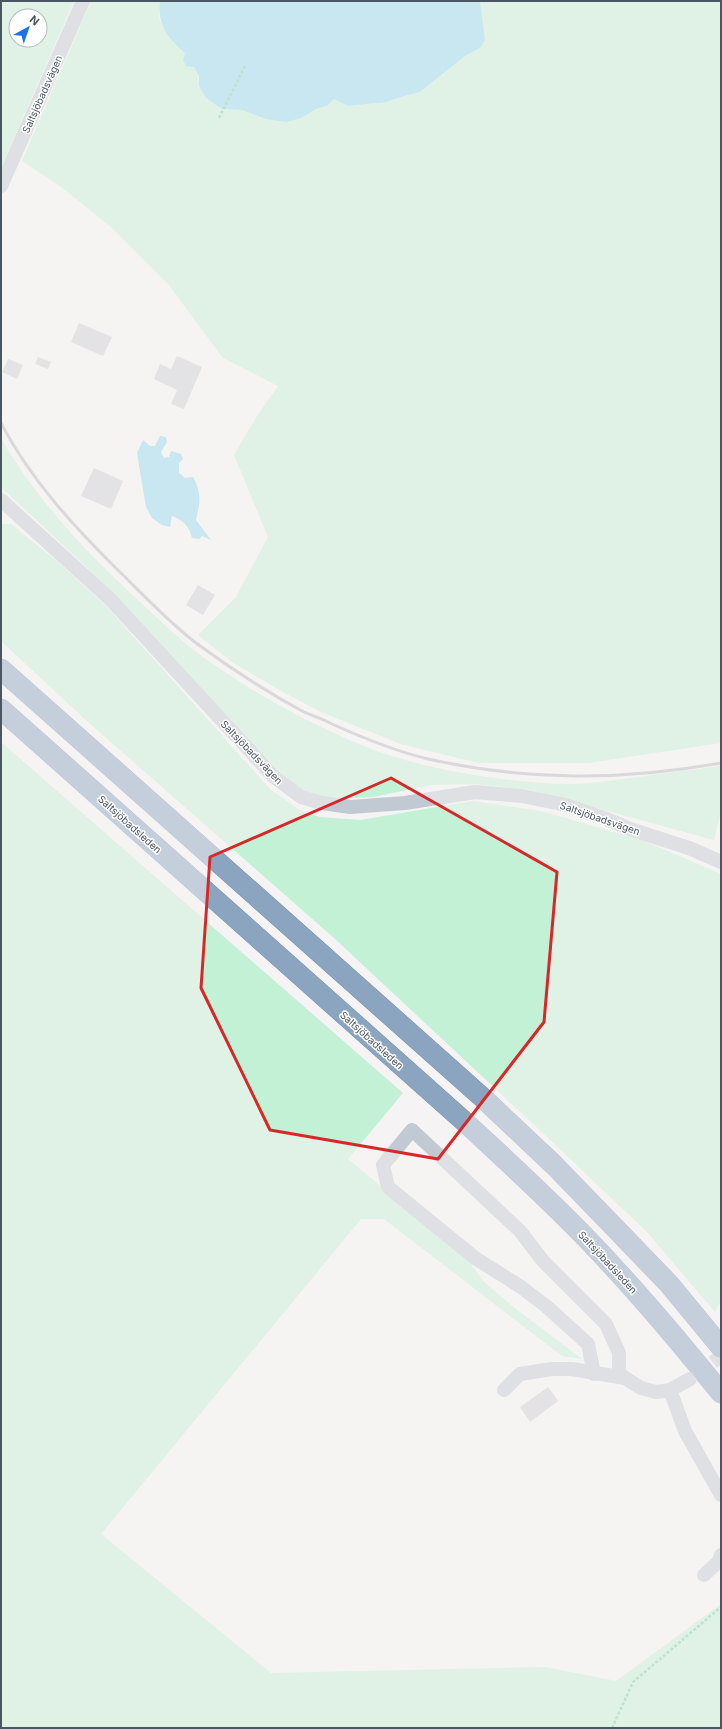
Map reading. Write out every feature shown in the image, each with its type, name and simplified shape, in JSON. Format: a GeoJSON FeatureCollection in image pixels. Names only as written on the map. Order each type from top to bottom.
{"type":"FeatureCollection","features":[{"type":"Feature","properties":{"kind":"highway"},"geometry":{"type":"LineString","coordinates":[[1,669],[483,1098],[554,1165],[669,1284],[721,1347]]}},
{"type":"Feature","properties":{"kind":"highway","name":"Saltsjöbadsleden"},"geometry":{"type":"LineString","coordinates":[[1,709],[460,1118],[529,1182],[588,1240],[642,1298],[721,1393]]}},
{"type":"Feature","properties":{"kind":"street","name":"Saltsjöbadsvägen"},"geometry":{"type":"LineString","coordinates":[[1,186],[83,1]]}},
{"type":"Feature","properties":{"kind":"street","name":"Saltsjöbadsvägen"},"geometry":{"type":"LineString","coordinates":[[2,504],[110,599],[274,777],[300,797],[322,803],[350,807],[405,803],[475,792],[522,796],[566,805],[633,830],[689,848],[721,862]]}},
{"type":"Feature","properties":{"kind":"street"},"geometry":{"type":"LineString","coordinates":[[594,1374],[588,1344],[582,1338],[521,1286],[475,1258],[388,1187],[383,1165],[412,1130],[520,1231],[543,1261],[606,1324],[619,1353],[619,1373],[641,1388],[656,1392],[670,1390],[690,1379]]}},
{"type":"Feature","properties":{"kind":"street"},"geometry":{"type":"LineString","coordinates":[[504,1390],[520,1374],[552,1369],[572,1369],[594,1374],[625,1378]]}},
{"type":"Feature","properties":{"kind":"street"},"geometry":{"type":"LineString","coordinates":[[670,1390],[685,1431],[721,1495]]}},
{"type":"Feature","properties":{"kind":"street"},"geometry":{"type":"LineString","coordinates":[[704,1575],[721,1555]]}},
{"type":"Feature","properties":{"kind":"path"},"geometry":{"type":"LineString","coordinates":[[219,118],[245,66]]}},
{"type":"Feature","properties":{"kind":"path"},"geometry":{"type":"LineString","coordinates":[[612,1728],[633,1682],[721,1607]]}},
{"type":"Feature","properties":{"kind":"highlighted area"},"geometry":{"type":"Polygon","coordinates":[[[391,778],[557,872],[544,1022],[438,1159],[270,1130],[201,988],[210,857],[391,778]]]}},
{"type":"Feature","properties":{"kind":"green space"},"geometry":{"type":"Polygon","coordinates":[[[1,1],[74,1],[1,168],[1,1]]]}},
{"type":"Feature","properties":{"kind":"green space"},"geometry":{"type":"Polygon","coordinates":[[[91,1],[160,1],[159,18],[170,36],[190,59],[198,76],[199,86],[222,109],[242,110],[266,119],[300,118],[316,109],[327,106],[334,99],[338,101],[386,102],[420,92],[465,56],[480,48],[485,40],[480,1],[721,1],[721,743],[588,763],[479,763],[401,744],[321,712],[281,691],[232,662],[198,635],[236,597],[268,537],[234,455],[257,416],[278,386],[223,358],[169,285],[112,228],[64,189],[22,161],[91,1]]]}},
{"type":"Feature","properties":{"kind":"green space"},"geometry":{"type":"Polygon","coordinates":[[[1,438],[27,479],[57,518],[90,554],[191,648],[251,689],[305,719],[361,745],[408,761],[461,773],[540,783],[580,784],[721,766],[721,811],[714,840],[530,790],[475,784],[431,785],[374,797],[328,799],[303,790],[283,778],[96,576],[1,487],[1,438]]]}},
{"type":"Feature","properties":{"kind":"green space"},"geometry":{"type":"Polygon","coordinates":[[[1,524],[11,524],[60,564],[105,605],[271,790],[300,810],[320,817],[360,820],[473,801],[541,811],[642,840],[721,874],[721,1301],[715,1312],[647,1232],[545,1135],[334,938],[88,722],[1,641],[1,524]]]}},
{"type":"Feature","properties":{"kind":"green space"},"geometry":{"type":"Polygon","coordinates":[[[1,742],[403,1093],[348,1159],[466,1257],[484,1282],[516,1309],[582,1359],[562,1356],[384,1219],[361,1219],[101,1534],[271,1673],[545,1667],[616,1681],[721,1604],[721,1728],[1,1728],[1,742]]]}},
{"type":"Feature","properties":{"kind":"water"},"geometry":{"type":"Polygon","coordinates":[[[160,1],[480,1],[485,40],[480,48],[465,56],[420,92],[386,102],[348,106],[334,99],[327,106],[316,109],[301,118],[287,122],[266,119],[242,110],[222,109],[206,98],[199,86],[199,77],[194,67],[186,66],[183,60],[185,53],[169,36],[162,24],[160,17],[160,1]]]}},
{"type":"Feature","properties":{"kind":"water"},"geometry":{"type":"Polygon","coordinates":[[[160,436],[166,437],[167,442],[161,452],[164,458],[169,457],[171,451],[181,454],[183,459],[179,463],[179,473],[185,478],[193,477],[196,483],[199,498],[196,520],[211,540],[202,536],[199,539],[192,538],[185,524],[172,516],[170,527],[162,525],[152,518],[146,507],[137,453],[143,440],[150,446],[155,446],[160,436]]]}},
{"type":"Feature","properties":{"kind":"building"},"geometry":{"type":"Polygon","coordinates":[[[79,323],[112,337],[103,356],[71,342],[79,323]]]}},
{"type":"Feature","properties":{"kind":"building"},"geometry":{"type":"Polygon","coordinates":[[[177,356],[202,367],[184,409],[171,404],[177,390],[154,379],[160,364],[171,369],[177,356]]]}},
{"type":"Feature","properties":{"kind":"building"},"geometry":{"type":"Polygon","coordinates":[[[38,357],[51,362],[48,369],[35,364],[38,357]]]}},
{"type":"Feature","properties":{"kind":"building"},"geometry":{"type":"Polygon","coordinates":[[[8,359],[23,365],[17,379],[2,372],[8,359]]]}},
{"type":"Feature","properties":{"kind":"building"},"geometry":{"type":"Polygon","coordinates":[[[94,468],[123,481],[111,509],[81,496],[94,468]]]}},
{"type":"Feature","properties":{"kind":"building"},"geometry":{"type":"Polygon","coordinates":[[[198,585],[215,595],[203,615],[186,605],[198,585]]]}},
{"type":"Feature","properties":{"kind":"building"},"geometry":{"type":"Polygon","coordinates":[[[548,1387],[558,1401],[530,1422],[520,1407],[548,1387]]]}},
{"type":"Feature","properties":{"kind":"tunnel"},"geometry":{"type":"LineString","coordinates":[[696,1375],[721,1356]]}},
{"type":"Feature","properties":{"kind":"railway"},"geometry":{"type":"LineString","coordinates":[[1,423],[26,465],[56,504],[107,559],[159,611],[186,635],[222,662],[304,712],[367,739],[403,752],[428,759],[501,771],[538,775],[610,775],[647,773],[721,763]]}}]}
